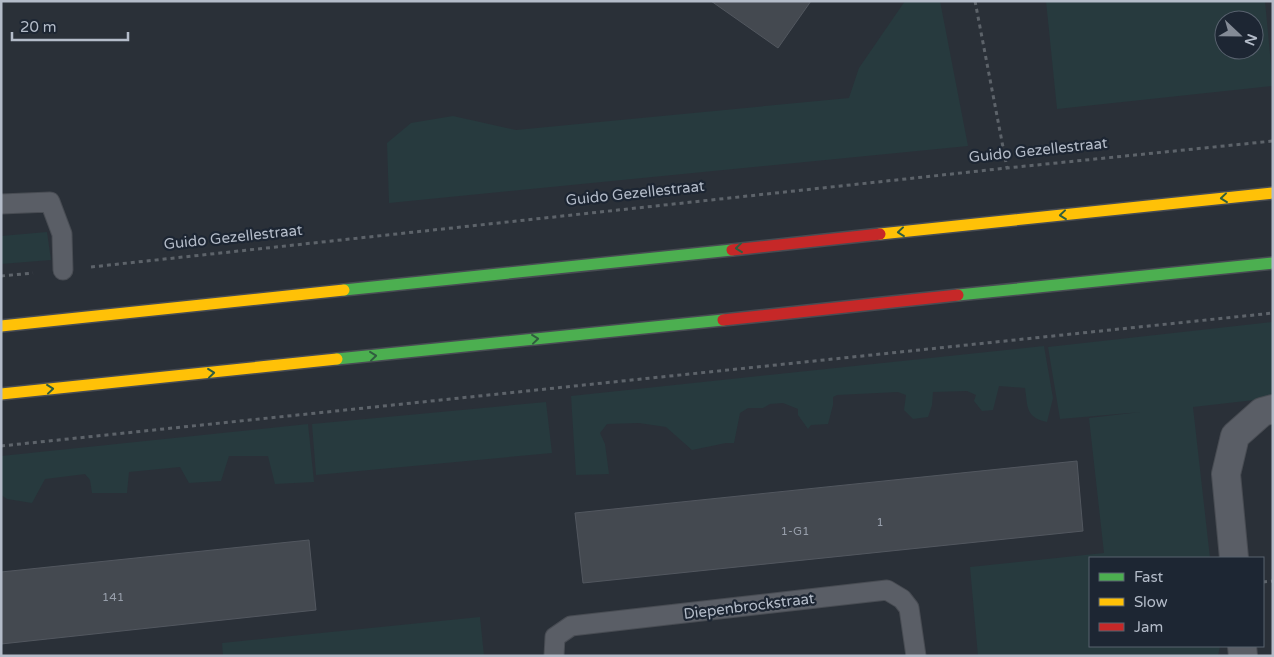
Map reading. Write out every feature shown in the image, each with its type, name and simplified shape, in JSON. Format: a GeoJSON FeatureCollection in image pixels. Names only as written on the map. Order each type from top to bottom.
{"type":"FeatureCollection","features":[{"type":"Feature","properties":{"kind":"main road"},"geometry":{"type":"LineString","coordinates":[[1,326],[1273,193]]}},
{"type":"Feature","properties":{"kind":"main road"},"geometry":{"type":"LineString","coordinates":[[1,394],[1273,263]]}},
{"type":"Feature","properties":{"kind":"street"},"geometry":{"type":"LineString","coordinates":[[1234,557],[1226,474],[1234,436],[1262,412],[1273,409]]}},
{"type":"Feature","properties":{"kind":"lane"},"geometry":{"type":"LineString","coordinates":[[1,204],[50,202],[62,234],[63,270]]}},
{"type":"Feature","properties":{"kind":"lane","name":"Diepenbrockstraat"},"geometry":{"type":"LineString","coordinates":[[554,656],[555,636],[571,626],[886,590],[902,599],[909,608],[916,656]]}},
{"type":"Feature","properties":{"kind":"path"},"geometry":{"type":"LineString","coordinates":[[975,1],[1008,168]]}},
{"type":"Feature","properties":{"kind":"path","name":"Guido Gezellestraat"},"geometry":{"type":"LineString","coordinates":[[1,276],[1273,141]]}},
{"type":"Feature","properties":{"kind":"path"},"geometry":{"type":"LineString","coordinates":[[1,446],[1273,313]]}},
{"type":"Feature","properties":{"kind":"green space"},"geometry":{"type":"Polygon","coordinates":[[[905,1],[940,1],[968,146],[389,203],[387,143],[411,123],[453,116],[516,130],[849,98],[859,68],[905,1]]]}},
{"type":"Feature","properties":{"kind":"green space"},"geometry":{"type":"Polygon","coordinates":[[[1046,1],[1265,1],[1273,86],[1057,109],[1046,1]]]}},
{"type":"Feature","properties":{"kind":"green space"},"geometry":{"type":"Polygon","coordinates":[[[47,232],[51,260],[1,264],[1,236],[47,232]]]}},
{"type":"Feature","properties":{"kind":"green space"},"geometry":{"type":"Polygon","coordinates":[[[1273,322],[1273,398],[1193,407],[1210,557],[1089,557],[1089,647],[1220,647],[1218,656],[978,656],[970,567],[1104,553],[1089,418],[1141,412],[1060,419],[1048,347],[1273,322]]]}},
{"type":"Feature","properties":{"kind":"green space"},"geometry":{"type":"Polygon","coordinates":[[[1044,346],[1053,398],[1047,422],[1031,414],[1027,406],[1025,388],[999,386],[993,410],[982,411],[974,401],[976,395],[967,391],[933,392],[932,405],[928,417],[913,419],[904,410],[906,395],[898,392],[837,395],[833,397],[828,424],[811,425],[808,429],[798,415],[798,409],[783,403],[770,404],[763,408],[748,408],[740,413],[734,443],[692,450],[666,427],[639,423],[607,424],[600,433],[605,444],[609,474],[576,475],[571,396],[1044,346]]]}},
{"type":"Feature","properties":{"kind":"green space"},"geometry":{"type":"Polygon","coordinates":[[[546,402],[552,453],[316,475],[312,424],[546,402]]]}},
{"type":"Feature","properties":{"kind":"green space"},"geometry":{"type":"Polygon","coordinates":[[[308,424],[314,482],[275,484],[268,456],[229,456],[221,481],[189,483],[180,467],[129,472],[127,493],[92,493],[90,480],[85,474],[45,479],[32,503],[7,499],[1,495],[1,456],[308,424]]]}},
{"type":"Feature","properties":{"kind":"green space"},"geometry":{"type":"Polygon","coordinates":[[[480,617],[484,656],[223,656],[222,643],[480,617]]]}},
{"type":"Feature","properties":{"kind":"building"},"geometry":{"type":"Polygon","coordinates":[[[711,1],[811,1],[778,48],[711,1]]]}},
{"type":"Feature","properties":{"kind":"building"},"geometry":{"type":"Polygon","coordinates":[[[1077,461],[1083,531],[583,583],[575,513],[1077,461]]]}},
{"type":"Feature","properties":{"kind":"building"},"geometry":{"type":"Polygon","coordinates":[[[309,540],[316,610],[1,644],[1,572],[309,540]]]}},
{"type":"Feature","properties":{"kind":"traffic: fast"},"geometry":{"type":"LineString","coordinates":[[344,290],[732,250]]}},
{"type":"Feature","properties":{"kind":"traffic: fast"},"geometry":{"type":"LineString","coordinates":[[958,295],[1273,263]]}},
{"type":"Feature","properties":{"kind":"traffic: fast"},"geometry":{"type":"LineString","coordinates":[[337,359],[723,320]]}},
{"type":"Feature","properties":{"kind":"traffic: slow"},"geometry":{"type":"LineString","coordinates":[[880,234],[1273,193]]}},
{"type":"Feature","properties":{"kind":"traffic: slow"},"geometry":{"type":"LineString","coordinates":[[1,326],[344,290]]}},
{"type":"Feature","properties":{"kind":"traffic: slow"},"geometry":{"type":"LineString","coordinates":[[1,394],[337,359]]}},
{"type":"Feature","properties":{"kind":"traffic: jam"},"geometry":{"type":"LineString","coordinates":[[732,250],[880,234]]}},
{"type":"Feature","properties":{"kind":"traffic: jam"},"geometry":{"type":"LineString","coordinates":[[723,320],[958,295]]}}]}
